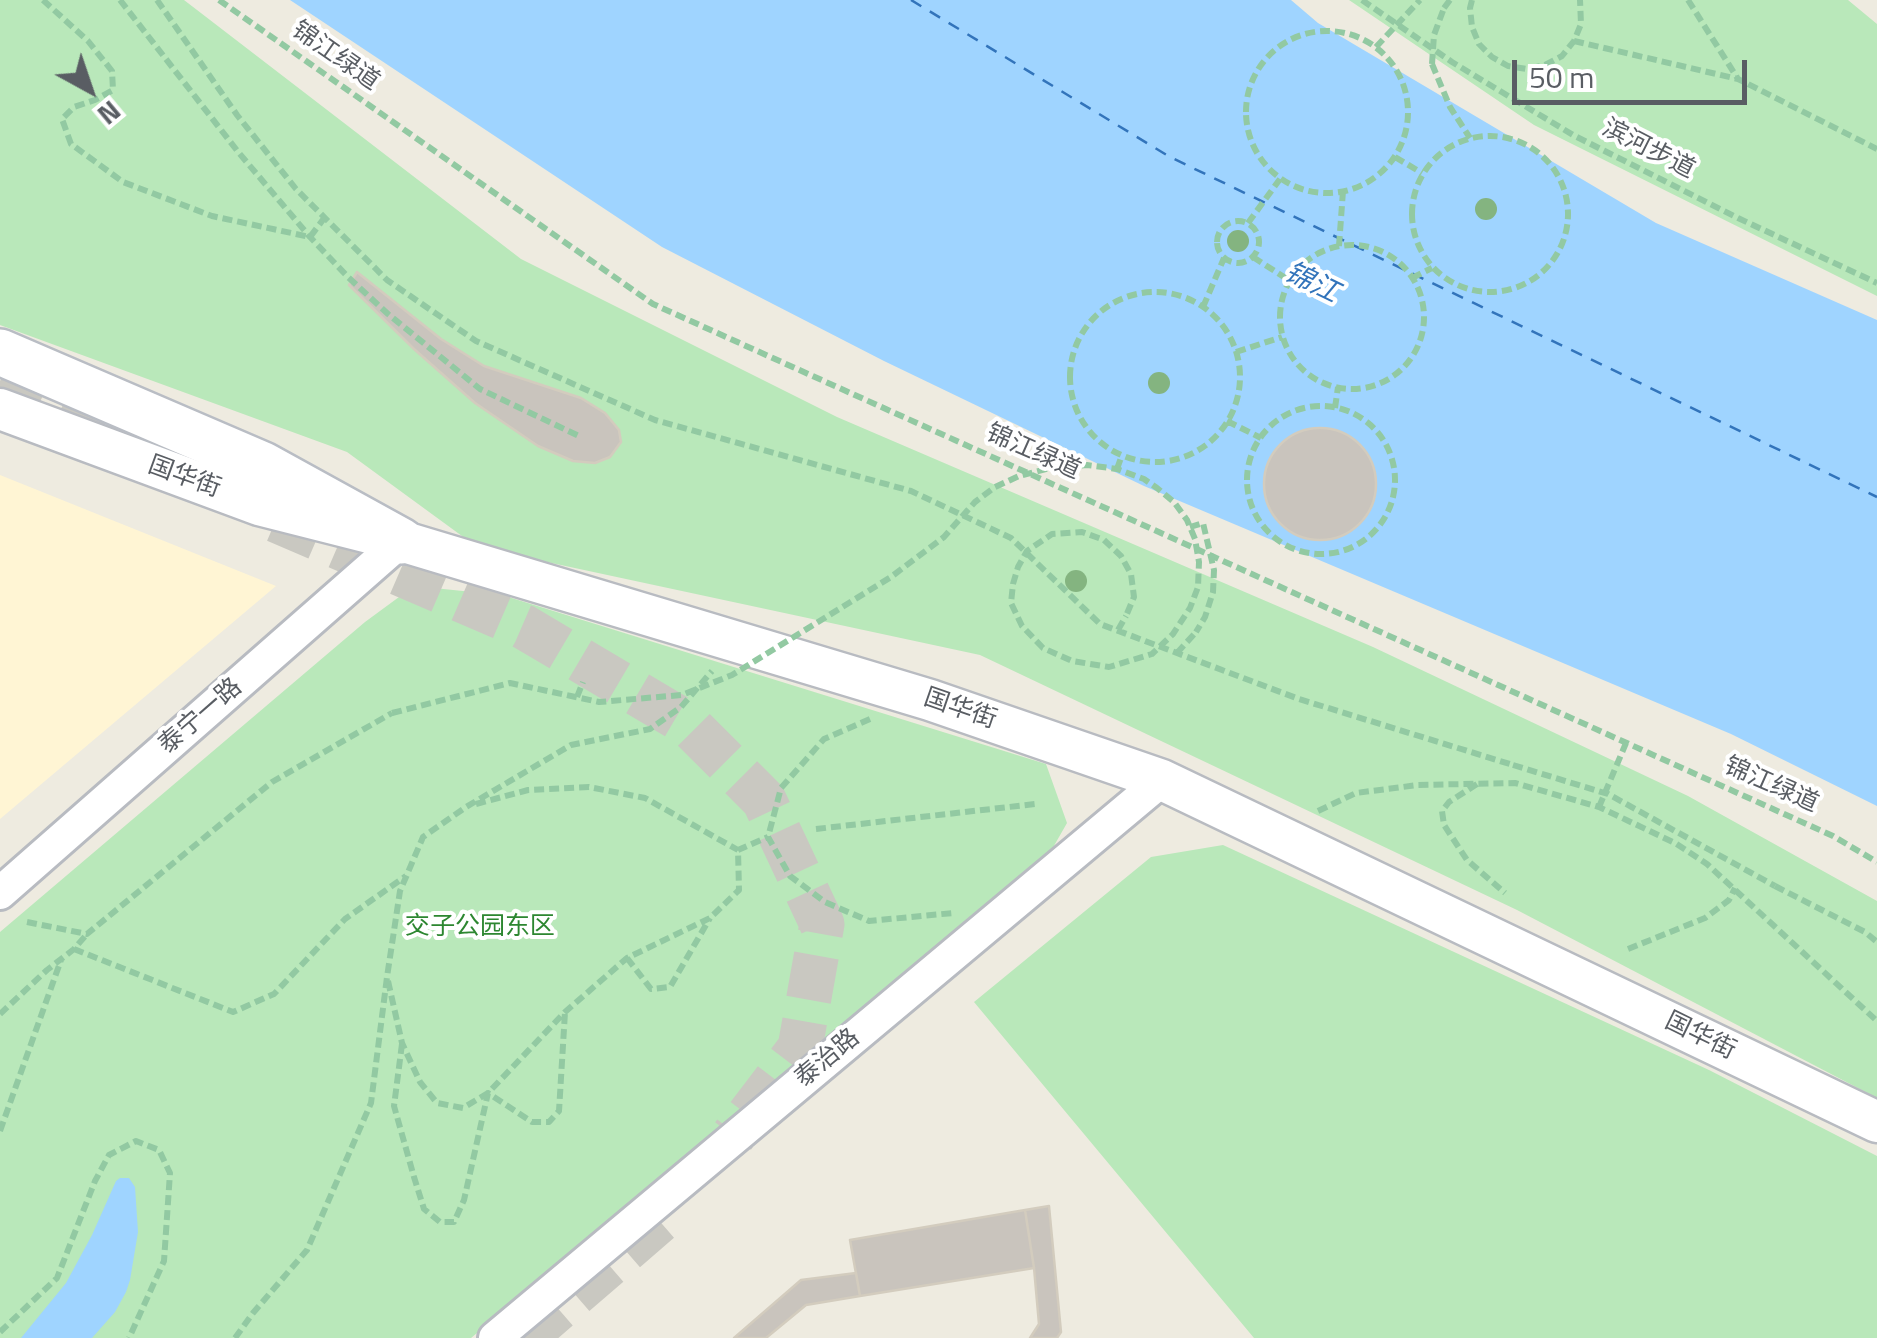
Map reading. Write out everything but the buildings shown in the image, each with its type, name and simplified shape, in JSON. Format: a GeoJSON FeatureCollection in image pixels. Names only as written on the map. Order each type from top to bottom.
{"type":"FeatureCollection","features":[{"type":"Feature","properties":{"kind":"main road"},"geometry":{"type":"LineString","coordinates":[[0,352],[263,465],[402,541]]}},
{"type":"Feature","properties":{"kind":"street","name":"国华街"},"geometry":{"type":"LineString","coordinates":[[0,409],[259,505],[402,541],[930,700],[1162,780],[1877,1122]]}},
{"type":"Feature","properties":{"kind":"street","name":"泰宁一路"},"geometry":{"type":"LineString","coordinates":[[0,893],[402,541]]}},
{"type":"Feature","properties":{"kind":"street","name":"泰治路"},"geometry":{"type":"LineString","coordinates":[[495,1338],[1162,780]]}},
{"type":"Feature","properties":{"kind":"path"},"geometry":{"type":"LineString","coordinates":[[44,0],[88,41],[112,71],[114,90],[74,107],[62,119],[71,144],[123,182],[212,216],[310,237]]}},
{"type":"Feature","properties":{"kind":"path"},"geometry":{"type":"LineString","coordinates":[[120,0],[310,237],[388,314],[480,389],[582,437]]}},
{"type":"Feature","properties":{"kind":"path"},"geometry":{"type":"LineString","coordinates":[[157,0],[237,115],[296,188],[387,280],[476,341],[655,420],[911,491],[1011,538],[1100,624],[1298,698],[1608,794],[1877,942]]}},
{"type":"Feature","properties":{"kind":"path","name":"锦江绿道"},"geometry":{"type":"LineString","coordinates":[[219,0],[654,304],[1833,836],[1877,862]]}},
{"type":"Feature","properties":{"kind":"path","name":"滨河步道"},"geometry":{"type":"LineString","coordinates":[[1362,0],[1452,62],[1573,135],[1877,283]]}},
{"type":"Feature","properties":{"kind":"path"},"geometry":{"type":"LineString","coordinates":[[1376,48],[1420,0]]}},
{"type":"Feature","properties":{"kind":"path"},"geometry":{"type":"LineString","coordinates":[[1450,0],[1434,35],[1432,64],[1450,107],[1470,139]]}},
{"type":"Feature","properties":{"kind":"path"},"geometry":{"type":"LineString","coordinates":[[1472,0],[1472,26],[1479,44],[1492,58],[1508,66],[1527,68],[1562,56],[1574,41],[1581,24],[1580,0]]}},
{"type":"Feature","properties":{"kind":"path"},"geometry":{"type":"LineString","coordinates":[[1688,0],[1738,79]]}},
{"type":"Feature","properties":{"kind":"path"},"geometry":{"type":"LineString","coordinates":[[1339,31],[1366,40],[1388,56],[1403,80],[1409,108],[1406,134],[1395,157],[1377,176],[1354,189],[1329,193],[1303,190],[1280,179],[1261,161],[1250,138],[1245,113],[1250,85],[1263,60],[1285,42],[1311,32],[1339,31]]}},
{"type":"Feature","properties":{"kind":"path"},"geometry":{"type":"LineString","coordinates":[[1574,41],[1738,79],[1877,148]]}},
{"type":"Feature","properties":{"kind":"path"},"geometry":{"type":"LineString","coordinates":[[1508,138],[1532,147],[1550,164],[1563,185],[1568,212],[1564,238],[1552,262],[1532,280],[1507,291],[1480,292],[1453,284],[1432,268],[1417,245],[1411,222],[1413,196],[1422,174],[1438,154],[1470,139],[1508,138]]}},
{"type":"Feature","properties":{"kind":"path"},"geometry":{"type":"LineString","coordinates":[[1395,157],[1422,174]]}},
{"type":"Feature","properties":{"kind":"path"},"geometry":{"type":"LineString","coordinates":[[1248,223],[1280,179]]}},
{"type":"Feature","properties":{"kind":"path"},"geometry":{"type":"LineString","coordinates":[[1338,246],[1343,191]]}},
{"type":"Feature","properties":{"kind":"path"},"geometry":{"type":"LineString","coordinates":[[310,237],[325,218]]}},
{"type":"Feature","properties":{"kind":"path"},"geometry":{"type":"LineString","coordinates":[[1235,220],[1254,227],[1259,239],[1254,256],[1242,263],[1224,258],[1216,239],[1222,227],[1235,220]]}},
{"type":"Feature","properties":{"kind":"path"},"geometry":{"type":"LineString","coordinates":[[1338,246],[1362,246],[1384,253],[1404,266],[1412,278],[1424,309],[1423,333],[1414,355],[1398,373],[1377,385],[1354,390],[1330,386],[1308,375],[1292,358],[1282,336],[1280,313],[1285,290],[1298,270],[1316,255],[1338,246]]}},
{"type":"Feature","properties":{"kind":"path"},"geometry":{"type":"LineString","coordinates":[[1254,256],[1290,282]]}},
{"type":"Feature","properties":{"kind":"path"},"geometry":{"type":"LineString","coordinates":[[1203,307],[1224,258]]}},
{"type":"Feature","properties":{"kind":"path"},"geometry":{"type":"LineString","coordinates":[[1412,278],[1432,268]]}},
{"type":"Feature","properties":{"kind":"path"},"geometry":{"type":"LineString","coordinates":[[1161,291],[1188,298],[1212,312],[1229,334],[1236,352],[1240,388],[1231,416],[1214,439],[1190,455],[1162,462],[1133,460],[1107,448],[1086,428],[1073,402],[1069,375],[1074,348],[1088,324],[1108,305],[1134,294],[1161,291]]}},
{"type":"Feature","properties":{"kind":"path"},"geometry":{"type":"LineString","coordinates":[[1236,352],[1282,336]]}},
{"type":"Feature","properties":{"kind":"path"},"geometry":{"type":"LineString","coordinates":[[1335,408],[1338,387]]}},
{"type":"Feature","properties":{"kind":"path"},"geometry":{"type":"LineString","coordinates":[[1320,406],[1344,409],[1365,420],[1382,436],[1392,457],[1396,483],[1390,508],[1378,530],[1357,545],[1333,554],[1308,554],[1284,545],[1264,528],[1251,506],[1247,483],[1250,460],[1260,438],[1277,421],[1298,410],[1320,406]]}},
{"type":"Feature","properties":{"kind":"path"},"geometry":{"type":"LineString","coordinates":[[1227,421],[1260,438]]}},
{"type":"Feature","properties":{"kind":"path"},"geometry":{"type":"LineString","coordinates":[[1118,469],[1122,454]]}},
{"type":"Feature","properties":{"kind":"path"},"geometry":{"type":"LineString","coordinates":[[0,1014],[87,934],[272,782],[392,714],[510,684],[599,702],[682,695],[732,674],[891,578],[944,537],[975,502],[1020,476],[1050,468],[1088,465],[1118,469],[1157,488],[1174,502],[1190,527],[1199,562],[1198,586],[1190,608],[1173,634],[1152,654],[1109,667],[1072,661],[1043,648],[1022,626],[1011,603],[1018,567],[1027,551],[1052,534],[1082,532],[1104,540],[1131,574],[1134,597],[1118,630]]}},
{"type":"Feature","properties":{"kind":"path"},"geometry":{"type":"LineString","coordinates":[[1177,654],[1205,617],[1212,592],[1214,570],[1203,523],[1190,527]]}},
{"type":"Feature","properties":{"kind":"path"},"geometry":{"type":"LineString","coordinates":[[235,1338],[307,1250],[372,1103],[400,891],[423,837],[571,745],[650,730],[681,707],[719,663]]}},
{"type":"Feature","properties":{"kind":"path"},"geometry":{"type":"LineString","coordinates":[[577,697],[583,682]]}},
{"type":"Feature","properties":{"kind":"path"},"geometry":{"type":"LineString","coordinates":[[884,714],[824,739],[781,788],[768,837],[790,876],[825,902],[869,921],[954,913]]}},
{"type":"Feature","properties":{"kind":"path"},"geometry":{"type":"LineString","coordinates":[[1599,807],[1626,742]]}},
{"type":"Feature","properties":{"kind":"path"},"geometry":{"type":"LineString","coordinates":[[1318,811],[1356,793],[1418,785],[1515,783],[1599,807],[1674,843],[1707,864],[1877,1021]]}},
{"type":"Feature","properties":{"kind":"path"},"geometry":{"type":"LineString","coordinates":[[1478,784],[1449,802],[1442,812],[1444,825],[1467,860],[1504,894]]}},
{"type":"Feature","properties":{"kind":"path"},"geometry":{"type":"LineString","coordinates":[[466,807],[528,790],[589,787],[645,798],[738,850]]}},
{"type":"Feature","properties":{"kind":"path"},"geometry":{"type":"LineString","coordinates":[[816,830],[1035,804]]}},
{"type":"Feature","properties":{"kind":"path"},"geometry":{"type":"LineString","coordinates":[[738,850],[768,837]]}},
{"type":"Feature","properties":{"kind":"path"},"geometry":{"type":"LineString","coordinates":[[627,958],[651,989],[670,986],[710,918],[740,890],[738,850]]}},
{"type":"Feature","properties":{"kind":"path"},"geometry":{"type":"LineString","coordinates":[[74,949],[233,1012],[274,994],[345,918],[406,876]]}},
{"type":"Feature","properties":{"kind":"path"},"geometry":{"type":"LineString","coordinates":[[1628,949],[1706,918],[1729,900],[1735,888]]}},
{"type":"Feature","properties":{"kind":"path"},"geometry":{"type":"LineString","coordinates":[[387,977],[402,1043],[420,1082],[436,1103],[463,1108],[488,1093],[564,1012],[627,958],[710,918]]}},
{"type":"Feature","properties":{"kind":"path"},"geometry":{"type":"LineString","coordinates":[[28,922],[87,934]]}},
{"type":"Feature","properties":{"kind":"path"},"geometry":{"type":"LineString","coordinates":[[0,1131],[61,960]]}},
{"type":"Feature","properties":{"kind":"path"},"geometry":{"type":"LineString","coordinates":[[488,1093],[532,1122],[548,1122],[559,1111],[564,1012]]}},
{"type":"Feature","properties":{"kind":"path"},"geometry":{"type":"LineString","coordinates":[[402,1043],[394,1106],[424,1210],[440,1222],[454,1222],[464,1200],[488,1093]]}},
{"type":"Feature","properties":{"kind":"path"},"geometry":{"type":"LineString","coordinates":[[0,1332],[56,1278],[109,1155],[136,1141],[160,1150],[170,1173],[164,1261],[129,1338]]}},
{"type":"Feature","properties":{"kind":"shaded area"},"geometry":{"type":"Polygon","coordinates":[[[0,475],[276,586],[0,819],[0,475]]]}},
{"type":"Feature","properties":{"kind":"green space"},"geometry":{"type":"Polygon","coordinates":[[[0,0],[184,0],[521,259],[837,417],[1373,647],[1688,796],[1877,901],[1877,1098],[1517,910],[980,655],[477,547],[347,452],[0,325],[0,0]]]}},
{"type":"Feature","properties":{"kind":"green space"},"geometry":{"type":"Polygon","coordinates":[[[1349,0],[1848,0],[1877,24],[1877,296],[1534,125],[1349,0]]]}},
{"type":"Feature","properties":{"kind":"green space","name":"交子公园东区"},"geometry":{"type":"Polygon","coordinates":[[[414,586],[502,595],[1046,764],[1067,823],[1051,851],[471,1338],[0,1338],[0,932],[365,622],[414,586]]]}},
{"type":"Feature","properties":{"kind":"green space"},"geometry":{"type":"Polygon","coordinates":[[[1223,845],[1709,1070],[1877,1156],[1877,1338],[1254,1338],[974,1002],[1151,857],[1223,845]]]}},
{"type":"Feature","properties":{"kind":"water","name":"锦江"},"geometry":{"type":"Polygon","coordinates":[[[290,0],[1291,0],[1318,23],[1656,223],[1877,320],[1877,806],[1731,734],[1144,486],[884,361],[662,247],[290,0]]]}},
{"type":"Feature","properties":{"kind":"water"},"geometry":{"type":"Polygon","coordinates":[[[120,1178],[129,1178],[135,1187],[138,1232],[130,1280],[115,1312],[92,1338],[21,1338],[66,1283],[120,1178]]]}},
{"type":"Feature","properties":{"kind":"ferry route"},"geometry":{"type":"LineString","coordinates":[[911,0],[1170,157],[1877,497]]}},
{"type":"Feature","properties":{"kind":"tunnel"},"geometry":{"type":"LineString","coordinates":[[0,381],[103,433]]}},
{"type":"Feature","properties":{"kind":"tunnel"},"geometry":{"type":"LineString","coordinates":[[276,520],[524,627],[687,723],[764,800],[822,924],[800,1048],[733,1136]]}},
{"type":"Feature","properties":{"kind":"tunnel"},"geometry":{"type":"LineString","coordinates":[[524,1338],[674,1208]]}}]}
